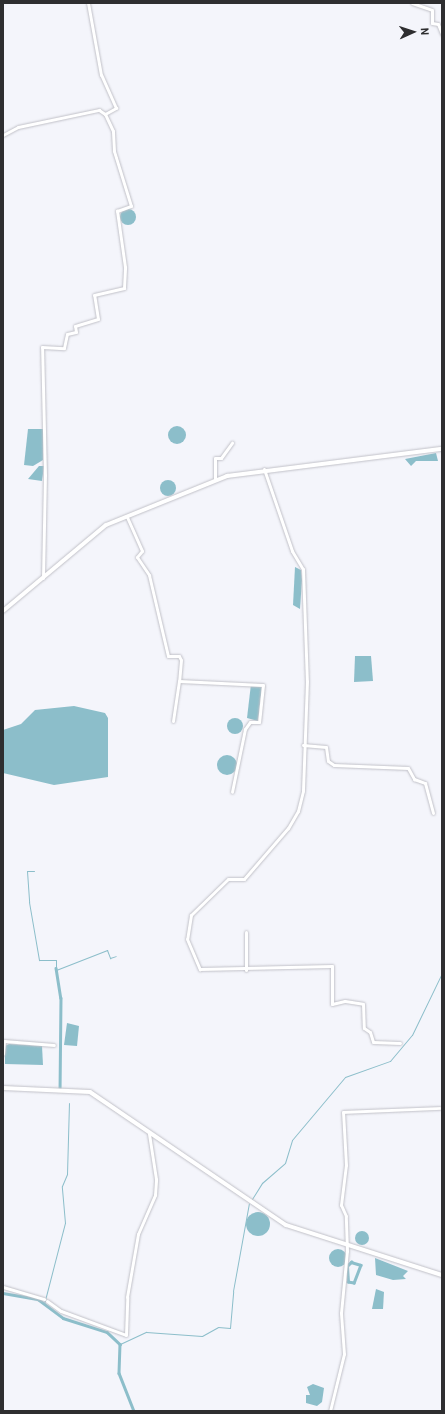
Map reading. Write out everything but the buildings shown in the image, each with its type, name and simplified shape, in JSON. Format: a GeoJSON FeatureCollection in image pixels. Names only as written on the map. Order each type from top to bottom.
{"type":"FeatureCollection","features":[{"type":"Feature","properties":{"kind":"street"},"geometry":{"type":"LineString","coordinates":[[88,3],[101,75],[116,108],[105,114]]}},
{"type":"Feature","properties":{"kind":"street"},"geometry":{"type":"LineString","coordinates":[[412,3],[432,10],[432,23],[438,24],[442,34]]}},
{"type":"Feature","properties":{"kind":"street"},"geometry":{"type":"LineString","coordinates":[[3,135],[18,127],[99,110],[105,114],[114,131],[114,151],[131,206],[117,211],[125,267],[124,288],[94,295],[98,319],[75,326],[76,332],[67,334],[64,348],[42,347],[45,475],[43,578]]}},
{"type":"Feature","properties":{"kind":"street"},"geometry":{"type":"LineString","coordinates":[[215,480],[215,458],[221,458],[232,443]]}},
{"type":"Feature","properties":{"kind":"street"},"geometry":{"type":"LineString","coordinates":[[3,611],[106,525],[215,480],[264,469],[442,449]]}},
{"type":"Feature","properties":{"kind":"street"},"geometry":{"type":"LineString","coordinates":[[264,469],[292,551],[302,570],[307,681],[303,746],[303,791],[298,811],[288,828],[244,879],[228,879],[191,915],[187,939],[200,969],[246,970],[332,966],[332,1004],[345,1001],[363,1004],[364,1028],[370,1032],[372,1042],[400,1043]]}},
{"type":"Feature","properties":{"kind":"street"},"geometry":{"type":"LineString","coordinates":[[127,517],[142,551],[137,557],[149,575],[168,656],[179,656],[181,660],[173,721]]}},
{"type":"Feature","properties":{"kind":"street"},"geometry":{"type":"LineString","coordinates":[[179,681],[263,685],[259,722],[250,722],[245,729],[232,792]]}},
{"type":"Feature","properties":{"kind":"street"},"geometry":{"type":"LineString","coordinates":[[303,746],[326,747],[328,761],[334,765],[408,768],[414,779],[425,783],[433,813]]}},
{"type":"Feature","properties":{"kind":"street"},"geometry":{"type":"LineString","coordinates":[[246,932],[246,970]]}},
{"type":"Feature","properties":{"kind":"street"},"geometry":{"type":"LineString","coordinates":[[3,1054],[4,1041],[54,1045]]}},
{"type":"Feature","properties":{"kind":"street"},"geometry":{"type":"LineString","coordinates":[[3,1088],[90,1092],[149,1134],[286,1225],[442,1275]]}},
{"type":"Feature","properties":{"kind":"street"},"geometry":{"type":"LineString","coordinates":[[330,1411],[344,1354],[341,1313],[346,1244],[346,1216],[341,1200],[346,1165],[343,1112],[440,1108]]}},
{"type":"Feature","properties":{"kind":"street"},"geometry":{"type":"LineString","coordinates":[[3,1287],[45,1300],[61,1311],[126,1335],[127,1297],[138,1234],[154,1195],[156,1179],[149,1134]]}},
{"type":"Feature","properties":{"kind":"water"},"geometry":{"type":"Polygon","coordinates":[[[125,209],[131,209],[136,214],[134,223],[131,225],[125,225],[120,220],[120,214],[125,209]]]}},
{"type":"Feature","properties":{"kind":"water"},"geometry":{"type":"Polygon","coordinates":[[[177,426],[181,427],[185,431],[185,439],[181,443],[177,444],[173,443],[169,439],[168,435],[169,431],[173,427],[177,426]]]}},
{"type":"Feature","properties":{"kind":"water"},"geometry":{"type":"Polygon","coordinates":[[[28,429],[43,429],[43,460],[33,466],[24,465],[28,429]]]}},
{"type":"Feature","properties":{"kind":"water"},"geometry":{"type":"Polygon","coordinates":[[[436,453],[438,461],[416,461],[411,466],[405,459],[436,453]]]}},
{"type":"Feature","properties":{"kind":"water"},"geometry":{"type":"Polygon","coordinates":[[[39,466],[44,466],[42,481],[28,479],[39,466]]]}},
{"type":"Feature","properties":{"kind":"water"},"geometry":{"type":"Polygon","coordinates":[[[165,480],[171,480],[176,485],[174,494],[171,496],[165,496],[160,491],[160,485],[165,480]]]}},
{"type":"Feature","properties":{"kind":"water"},"geometry":{"type":"Polygon","coordinates":[[[295,567],[301,570],[302,580],[300,609],[293,605],[295,567]]]}},
{"type":"Feature","properties":{"kind":"water"},"geometry":{"type":"Polygon","coordinates":[[[355,656],[371,656],[373,681],[354,682],[355,656]]]}},
{"type":"Feature","properties":{"kind":"water"},"geometry":{"type":"Polygon","coordinates":[[[251,684],[262,686],[258,721],[247,718],[251,684]]]}},
{"type":"Feature","properties":{"kind":"water"},"geometry":{"type":"Polygon","coordinates":[[[74,706],[105,713],[108,718],[108,777],[54,785],[3,773],[3,730],[21,724],[35,710],[74,706]]]}},
{"type":"Feature","properties":{"kind":"water"},"geometry":{"type":"Polygon","coordinates":[[[232,718],[238,718],[243,723],[241,732],[238,734],[232,734],[227,729],[227,723],[232,718]]]}},
{"type":"Feature","properties":{"kind":"water"},"geometry":{"type":"Polygon","coordinates":[[[227,755],[234,758],[237,765],[234,772],[227,775],[220,772],[217,765],[220,758],[227,755]]]}},
{"type":"Feature","properties":{"kind":"water"},"geometry":{"type":"Polygon","coordinates":[[[67,1023],[79,1026],[77,1046],[64,1045],[67,1023]]]}},
{"type":"Feature","properties":{"kind":"water"},"geometry":{"type":"Polygon","coordinates":[[[9,1044],[42,1046],[43,1065],[5,1064],[5,1046],[9,1044]]]}},
{"type":"Feature","properties":{"kind":"water"},"geometry":{"type":"Polygon","coordinates":[[[258,1212],[263,1213],[269,1219],[269,1229],[263,1235],[258,1236],[253,1235],[247,1229],[246,1224],[247,1219],[253,1213],[258,1212]]]}},
{"type":"Feature","properties":{"kind":"water"},"geometry":{"type":"Polygon","coordinates":[[[359,1231],[365,1231],[369,1235],[369,1241],[365,1245],[359,1245],[355,1241],[355,1235],[359,1231]]]}},
{"type":"Feature","properties":{"kind":"water"},"geometry":{"type":"Polygon","coordinates":[[[334,1249],[342,1249],[347,1254],[345,1265],[342,1267],[334,1267],[329,1262],[329,1254],[334,1249]]]}},
{"type":"Feature","properties":{"kind":"water"},"geometry":{"type":"Polygon","coordinates":[[[375,1258],[408,1271],[403,1276],[406,1279],[393,1280],[376,1275],[375,1258]]]}},
{"type":"Feature","properties":{"kind":"water"},"geometry":{"type":"Polygon","coordinates":[[[376,1289],[384,1292],[383,1309],[372,1309],[376,1289]]]}},
{"type":"Feature","properties":{"kind":"water"},"geometry":{"type":"Polygon","coordinates":[[[313,1384],[324,1388],[322,1402],[317,1406],[306,1403],[306,1395],[310,1395],[307,1387],[313,1384]]]}},
{"type":"Feature","properties":{"kind":"waterway"},"geometry":{"type":"LineString","coordinates":[[34,871],[27,871],[29,902],[39,960],[56,960],[56,968]]}},
{"type":"Feature","properties":{"kind":"waterway"},"geometry":{"type":"LineString","coordinates":[[56,970],[107,950],[110,958],[116,956]]}},
{"type":"Feature","properties":{"kind":"waterway"},"geometry":{"type":"LineString","coordinates":[[56,968],[61,998],[60,1088]]}},
{"type":"Feature","properties":{"kind":"waterway"},"geometry":{"type":"LineString","coordinates":[[252,1199],[262,1183],[285,1163],[292,1140],[345,1077],[390,1061],[412,1035],[442,973]]}},
{"type":"Feature","properties":{"kind":"waterway"},"geometry":{"type":"LineString","coordinates":[[44,1304],[65,1223],[62,1186],[67,1174],[69,1103]]}},
{"type":"Feature","properties":{"kind":"waterway"},"geometry":{"type":"LineString","coordinates":[[120,1344],[146,1332],[202,1336],[218,1327],[230,1328],[233,1291],[249,1203]]}},
{"type":"Feature","properties":{"kind":"waterway"},"geometry":{"type":"LineString","coordinates":[[351,1262],[361,1265],[354,1283],[348,1282],[347,1266],[351,1262]]}},
{"type":"Feature","properties":{"kind":"waterway"},"geometry":{"type":"LineString","coordinates":[[3,1293],[38,1299],[63,1318],[107,1332],[120,1344],[119,1373],[134,1411]]}}]}
